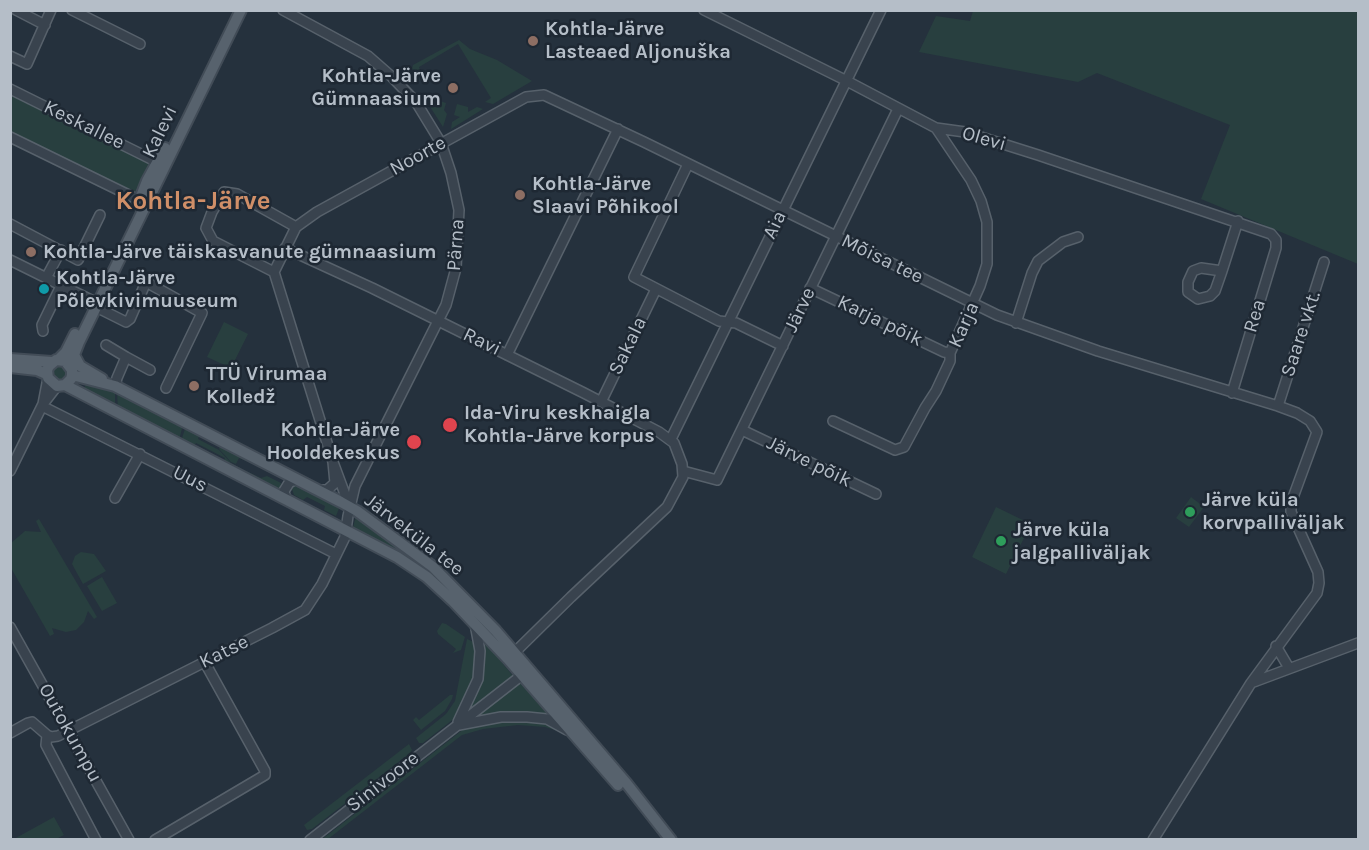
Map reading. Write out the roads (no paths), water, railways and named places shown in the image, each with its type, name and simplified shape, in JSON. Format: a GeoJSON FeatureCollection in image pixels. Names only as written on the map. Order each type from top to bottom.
{"type":"FeatureCollection","features":[{"type":"Feature","properties":{"kind":"main road","name":"Kalevi"},"geometry":{"type":"LineString","coordinates":[[55,361],[66,352],[93,304],[142,202],[158,162],[199,83],[232,10]]}},
{"type":"Feature","properties":{"kind":"main road","name":"Kalevi"},"geometry":{"type":"LineString","coordinates":[[142,202],[157,179],[241,10]]}},
{"type":"Feature","properties":{"kind":"main road","name":"Kalevi"},"geometry":{"type":"LineString","coordinates":[[72,372],[74,355],[93,304]]}},
{"type":"Feature","properties":{"kind":"main road"},"geometry":{"type":"LineString","coordinates":[[74,355],[80,366],[116,386]]}},
{"type":"Feature","properties":{"kind":"main road"},"geometry":{"type":"LineString","coordinates":[[10,359],[65,361],[72,372],[61,385],[37,370],[10,367]]}},
{"type":"Feature","properties":{"kind":"main road"},"geometry":{"type":"LineString","coordinates":[[47,376],[47,370],[55,361]]}},
{"type":"Feature","properties":{"kind":"main road","name":"Järveküla tee"},"geometry":{"type":"LineString","coordinates":[[72,372],[116,386],[350,508],[433,567],[525,672],[546,689],[627,784],[670,840]]}},
{"type":"Feature","properties":{"kind":"main road","name":"Järveküla tee"},"geometry":{"type":"LineString","coordinates":[[61,385],[286,500],[346,534],[397,557],[426,577],[512,656]]}},
{"type":"Feature","properties":{"kind":"main road","name":"Järveküla tee"},"geometry":{"type":"LineString","coordinates":[[525,672],[531,686],[670,840]]}},
{"type":"Feature","properties":{"kind":"street"},"geometry":{"type":"LineString","coordinates":[[16,10],[45,25]]}},
{"type":"Feature","properties":{"kind":"street"},"geometry":{"type":"LineString","coordinates":[[10,56],[27,64],[51,10]]}},
{"type":"Feature","properties":{"kind":"street"},"geometry":{"type":"LineString","coordinates":[[72,10],[140,44]]}},
{"type":"Feature","properties":{"kind":"street","name":"Pärna"},"geometry":{"type":"LineString","coordinates":[[283,10],[352,46],[379,65],[416,102],[441,143],[451,173],[459,210],[455,274],[438,321],[355,486],[346,534]]}},
{"type":"Feature","properties":{"kind":"street","name":"Olevi"},"geometry":{"type":"LineString","coordinates":[[704,10],[936,128],[975,135],[1238,221],[1271,234],[1276,240]]}},
{"type":"Feature","properties":{"kind":"street","name":"Aia"},"geometry":{"type":"LineString","coordinates":[[672,441],[880,10]]}},
{"type":"Feature","properties":{"kind":"street","name":"Keskallee"},"geometry":{"type":"LineString","coordinates":[[10,89],[158,162]]}},
{"type":"Feature","properties":{"kind":"street","name":"Noorte"},"geometry":{"type":"LineString","coordinates":[[296,227],[317,213],[526,97],[544,95]]}},
{"type":"Feature","properties":{"kind":"street","name":"Mõisa tee"},"geometry":{"type":"LineString","coordinates":[[544,95],[1016,323],[1098,351],[1278,406],[1306,418],[1317,432],[1292,503],[1291,512],[1318,572],[1319,583],[1317,593],[1276,646]]}},
{"type":"Feature","properties":{"kind":"street","name":"Järve"},"geometry":{"type":"LineString","coordinates":[[683,471],[717,480],[898,109]]}},
{"type":"Feature","properties":{"kind":"street","name":"Karja"},"geometry":{"type":"LineString","coordinates":[[833,421],[885,446],[901,449],[910,438],[936,392],[950,361],[950,353],[973,304],[987,264],[987,222],[981,201],[971,180],[936,128]]}},
{"type":"Feature","properties":{"kind":"street"},"geometry":{"type":"LineString","coordinates":[[507,355],[618,129]]}},
{"type":"Feature","properties":{"kind":"street"},"geometry":{"type":"LineString","coordinates":[[10,137],[142,202]]}},
{"type":"Feature","properties":{"kind":"street"},"geometry":{"type":"LineString","coordinates":[[157,179],[160,170],[158,162]]}},
{"type":"Feature","properties":{"kind":"street"},"geometry":{"type":"LineString","coordinates":[[688,164],[634,277],[719,321],[741,325],[783,346]]}},
{"type":"Feature","properties":{"kind":"street"},"geometry":{"type":"LineString","coordinates":[[274,272],[213,241],[206,228],[224,192],[237,194],[296,227],[274,272],[333,462],[350,508]]}},
{"type":"Feature","properties":{"kind":"street"},"geometry":{"type":"LineString","coordinates":[[10,224],[78,260],[100,215]]}},
{"type":"Feature","properties":{"kind":"street"},"geometry":{"type":"LineString","coordinates":[[1222,271],[1238,221]]}},
{"type":"Feature","properties":{"kind":"street"},"geometry":{"type":"LineString","coordinates":[[1016,323],[1038,261],[1063,242],[1078,237]]}},
{"type":"Feature","properties":{"kind":"street","name":"Rea"},"geometry":{"type":"LineString","coordinates":[[1232,393],[1276,248],[1276,240]]}},
{"type":"Feature","properties":{"kind":"street","name":"Ravi"},"geometry":{"type":"LineString","coordinates":[[285,248],[507,355],[672,441]]}},
{"type":"Feature","properties":{"kind":"street"},"geometry":{"type":"LineString","coordinates":[[46,278],[61,250]]}},
{"type":"Feature","properties":{"kind":"street"},"geometry":{"type":"LineString","coordinates":[[10,260],[126,322],[130,319],[146,282],[202,313],[166,388]]}},
{"type":"Feature","properties":{"kind":"street","name":"Saare vkt."},"geometry":{"type":"LineString","coordinates":[[1278,406],[1324,262]]}},
{"type":"Feature","properties":{"kind":"street"},"geometry":{"type":"LineString","coordinates":[[43,331],[42,325],[61,286]]}},
{"type":"Feature","properties":{"kind":"street","name":"Karja põik"},"geometry":{"type":"LineString","coordinates":[[810,288],[950,353]]}},
{"type":"Feature","properties":{"kind":"street","name":"Sakala"},"geometry":{"type":"LineString","coordinates":[[601,402],[656,289]]}},
{"type":"Feature","properties":{"kind":"street"},"geometry":{"type":"LineString","coordinates":[[106,345],[150,370]]}},
{"type":"Feature","properties":{"kind":"street"},"geometry":{"type":"LineString","coordinates":[[116,386],[126,357]]}},
{"type":"Feature","properties":{"kind":"street"},"geometry":{"type":"LineString","coordinates":[[43,405],[47,376]]}},
{"type":"Feature","properties":{"kind":"street"},"geometry":{"type":"LineString","coordinates":[[10,471],[43,405],[61,385]]}},
{"type":"Feature","properties":{"kind":"street","name":"Uus"},"geometry":{"type":"LineString","coordinates":[[43,405],[336,554]]}},
{"type":"Feature","properties":{"kind":"street","name":"Järve põik"},"geometry":{"type":"LineString","coordinates":[[742,430],[876,494]]}},
{"type":"Feature","properties":{"kind":"street"},"geometry":{"type":"LineString","coordinates":[[512,656],[571,597],[663,512],[676,492],[683,471],[680,455],[672,441]]}},
{"type":"Feature","properties":{"kind":"street"},"geometry":{"type":"LineString","coordinates":[[115,498],[140,454]]}},
{"type":"Feature","properties":{"kind":"street"},"geometry":{"type":"LineString","coordinates":[[310,488],[324,491],[332,488],[335,480],[333,462]]}},
{"type":"Feature","properties":{"kind":"street"},"geometry":{"type":"LineString","coordinates":[[286,500],[284,491],[294,480]]}},
{"type":"Feature","properties":{"kind":"street","name":"Katse"},"geometry":{"type":"LineString","coordinates":[[47,735],[55,737],[305,610],[314,598],[346,534]]}},
{"type":"Feature","properties":{"kind":"street","name":"Sinivoore"},"geometry":{"type":"LineString","coordinates":[[457,726],[478,679],[480,651],[475,624]]}},
{"type":"Feature","properties":{"kind":"street","name":"Outokumpu"},"geometry":{"type":"LineString","coordinates":[[10,627],[129,840]]}},
{"type":"Feature","properties":{"kind":"street"},"geometry":{"type":"LineString","coordinates":[[1251,683],[1359,643]]}},
{"type":"Feature","properties":{"kind":"street"},"geometry":{"type":"LineString","coordinates":[[1153,840],[1276,646],[1289,668]]}},
{"type":"Feature","properties":{"kind":"street"},"geometry":{"type":"LineString","coordinates":[[155,840],[265,775],[265,771],[204,661]]}},
{"type":"Feature","properties":{"kind":"street","name":"Sinivoore"},"geometry":{"type":"LineString","coordinates":[[310,840],[525,672]]}},
{"type":"Feature","properties":{"kind":"street","name":"Sinivoore"},"geometry":{"type":"LineString","coordinates":[[457,726],[501,717],[537,718],[555,722],[573,734]]}},
{"type":"Feature","properties":{"kind":"street"},"geometry":{"type":"LineString","coordinates":[[10,733],[33,722],[47,735],[46,745],[96,840]]}},
{"type":"Feature","properties":{"kind":"place","name":"Kohtla-Järve Lasteaed Aljonuška"},"geometry":{"type":"Point","coordinates":[533,41]}},
{"type":"Feature","properties":{"kind":"place","name":"Kohtla-Järve Gümnaasium"},"geometry":{"type":"Point","coordinates":[453,88]}},
{"type":"Feature","properties":{"kind":"place","name":"Kohtla-Järve Slaavi Põhikool"},"geometry":{"type":"Point","coordinates":[520,195]}},
{"type":"Feature","properties":{"kind":"place","name":"Kohtla-Järve täiskasvanute gümnaasium"},"geometry":{"type":"Point","coordinates":[31,252]}},
{"type":"Feature","properties":{"kind":"place","name":"Kohtla-Järve Põlevkivimuuseum"},"geometry":{"type":"Point","coordinates":[44,289]}},
{"type":"Feature","properties":{"kind":"place","name":"TTÜ Virumaa Kolledž"},"geometry":{"type":"Point","coordinates":[194,386]}},
{"type":"Feature","properties":{"kind":"place","name":"Ida-Viru keskhaigla Kohtla-Järve korpus"},"geometry":{"type":"Point","coordinates":[450,425]}},
{"type":"Feature","properties":{"kind":"place","name":"Kohtla-Järve Hooldekeskus"},"geometry":{"type":"Point","coordinates":[414,442]}},
{"type":"Feature","properties":{"kind":"place","name":"Järve küla korvpalliväljak"},"geometry":{"type":"Point","coordinates":[1190,512]}},
{"type":"Feature","properties":{"kind":"place","name":"Järve küla jalgpalliväljak"},"geometry":{"type":"Point","coordinates":[1001,541]}},
{"type":"Feature","properties":{"kind":"district","name":"Kohtla-Järve"},"geometry":{"type":"Point","coordinates":[193,202]}}]}
